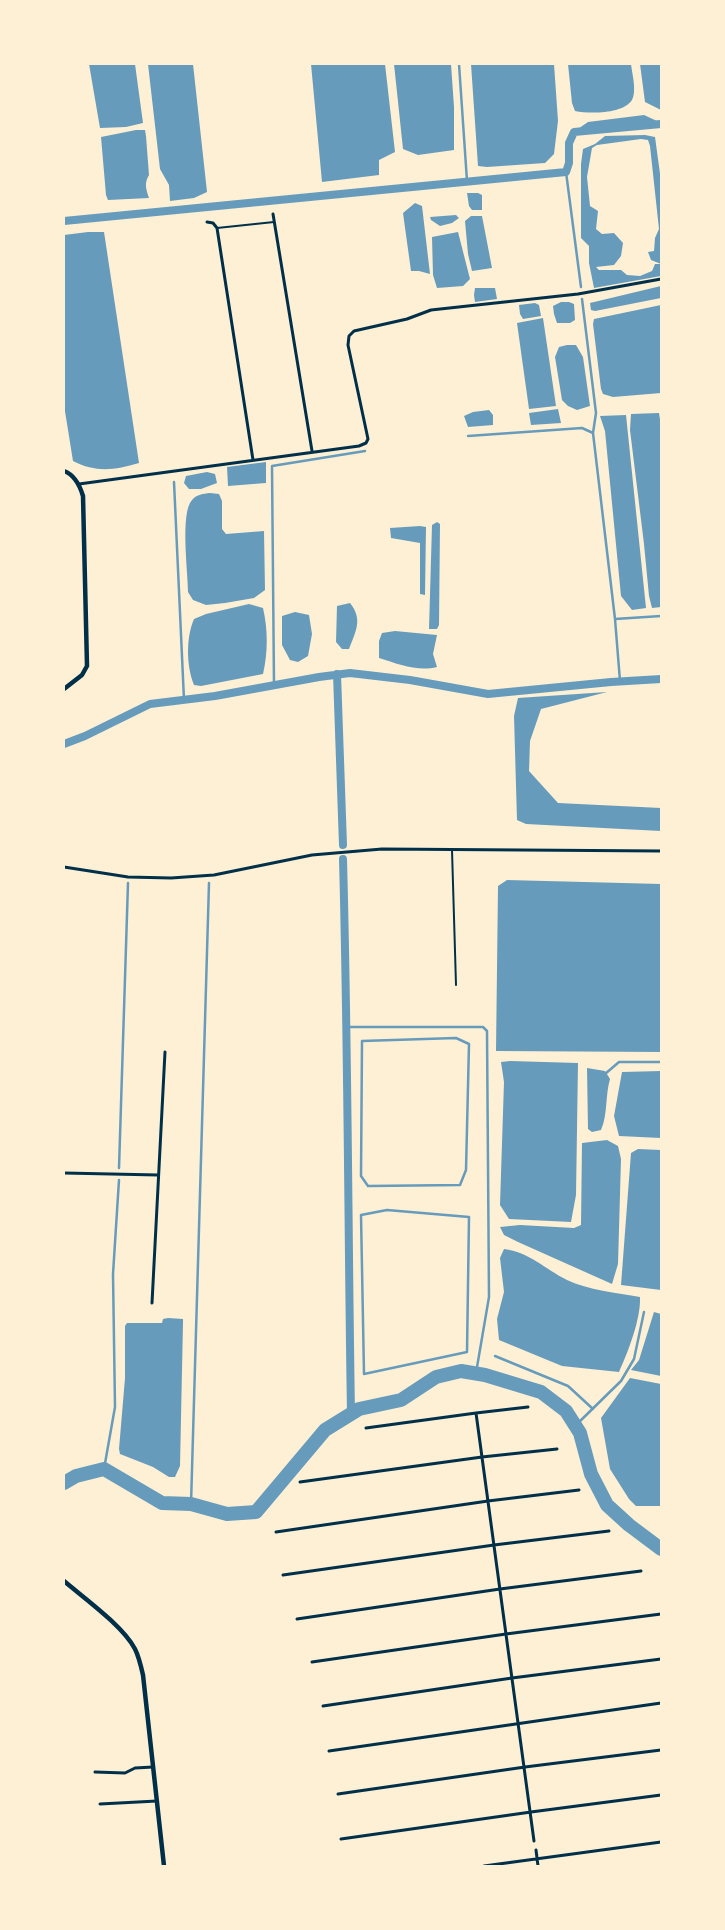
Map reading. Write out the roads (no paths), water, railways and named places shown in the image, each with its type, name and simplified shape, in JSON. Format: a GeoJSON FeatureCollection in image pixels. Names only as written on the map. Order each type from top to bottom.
{"type":"FeatureCollection","features":[{"type":"Feature","properties":{"kind":"street"},"geometry":{"type":"LineString","coordinates":[[273,214],[312,451]]}},
{"type":"Feature","properties":{"kind":"street"},"geometry":{"type":"LineString","coordinates":[[207,222],[213,223],[217,228],[253,460]]}},
{"type":"Feature","properties":{"kind":"street"},"geometry":{"type":"LineString","coordinates":[[79,484],[358,446],[366,443],[368,439],[348,345],[349,336],[354,331],[407,319],[431,310],[578,294],[661,279]]}},
{"type":"Feature","properties":{"kind":"street"},"geometry":{"type":"LineString","coordinates":[[64,471],[70,473],[79,484],[83,496],[87,666],[82,675],[64,690]]}},
{"type":"Feature","properties":{"kind":"street"},"geometry":{"type":"LineString","coordinates":[[64,867],[128,877],[191,877],[214,875],[329,853],[382,849],[661,851]]}},
{"type":"Feature","properties":{"kind":"street"},"geometry":{"type":"LineString","coordinates":[[152,1303],[165,1052]]}},
{"type":"Feature","properties":{"kind":"street"},"geometry":{"type":"LineString","coordinates":[[64,1173],[158,1174]]}},
{"type":"Feature","properties":{"kind":"street"},"geometry":{"type":"LineString","coordinates":[[366,1428],[476,1412],[528,1407]]}},
{"type":"Feature","properties":{"kind":"street"},"geometry":{"type":"LineString","coordinates":[[476,1412],[534,1841]]}},
{"type":"Feature","properties":{"kind":"street"},"geometry":{"type":"LineString","coordinates":[[300,1482],[482,1457],[558,1449]]}},
{"type":"Feature","properties":{"kind":"street"},"geometry":{"type":"LineString","coordinates":[[276,1532],[488,1501],[579,1490]]}},
{"type":"Feature","properties":{"kind":"street"},"geometry":{"type":"LineString","coordinates":[[282,1575],[609,1531]]}},
{"type":"Feature","properties":{"kind":"street"},"geometry":{"type":"LineString","coordinates":[[297,1619],[500,1589],[641,1571]]}},
{"type":"Feature","properties":{"kind":"street"},"geometry":{"type":"LineString","coordinates":[[64,1581],[101,1613],[134,1647],[143,1675],[164,1866]]}},
{"type":"Feature","properties":{"kind":"street"},"geometry":{"type":"LineString","coordinates":[[312,1662],[661,1614]]}},
{"type":"Feature","properties":{"kind":"street"},"geometry":{"type":"LineString","coordinates":[[323,1706],[512,1678],[661,1659]]}},
{"type":"Feature","properties":{"kind":"street"},"geometry":{"type":"LineString","coordinates":[[329,1751],[661,1703]]}},
{"type":"Feature","properties":{"kind":"street"},"geometry":{"type":"LineString","coordinates":[[338,1794],[524,1767],[661,1750]]}},
{"type":"Feature","properties":{"kind":"street"},"geometry":{"type":"LineString","coordinates":[[95,1772],[125,1773],[135,1768],[153,1767]]}},
{"type":"Feature","properties":{"kind":"street"},"geometry":{"type":"LineString","coordinates":[[341,1839],[661,1795]]}},
{"type":"Feature","properties":{"kind":"street"},"geometry":{"type":"LineString","coordinates":[[100,1804],[157,1801]]}},
{"type":"Feature","properties":{"kind":"street"},"geometry":{"type":"LineString","coordinates":[[484,1866],[661,1842]]}},
{"type":"Feature","properties":{"kind":"street"},"geometry":{"type":"LineString","coordinates":[[536,1850],[538,1866]]}},
{"type":"Feature","properties":{"kind":"lane"},"geometry":{"type":"LineString","coordinates":[[217,228],[274,222]]}},
{"type":"Feature","properties":{"kind":"lane"},"geometry":{"type":"LineString","coordinates":[[452,850],[456,985]]}},
{"type":"Feature","properties":{"kind":"water"},"geometry":{"type":"Polygon","coordinates":[[[89,64],[135,64],[143,123],[126,127],[100,128],[89,64]]]}},
{"type":"Feature","properties":{"kind":"water"},"geometry":{"type":"Polygon","coordinates":[[[148,64],[193,64],[207,192],[194,198],[170,201],[169,185],[160,169],[148,64]]]}},
{"type":"Feature","properties":{"kind":"water"},"geometry":{"type":"Polygon","coordinates":[[[311,64],[385,64],[395,152],[379,160],[379,175],[322,182],[311,64]]]}},
{"type":"Feature","properties":{"kind":"water"},"geometry":{"type":"Polygon","coordinates":[[[394,64],[451,64],[454,150],[418,155],[403,149],[394,64]]]}},
{"type":"Feature","properties":{"kind":"water"},"geometry":{"type":"Polygon","coordinates":[[[471,64],[554,64],[558,121],[554,154],[545,163],[478,166],[471,64]]]}},
{"type":"Feature","properties":{"kind":"water"},"geometry":{"type":"Polygon","coordinates":[[[568,64],[631,64],[634,87],[632,100],[628,105],[606,112],[589,113],[575,111],[572,103],[568,64]]]}},
{"type":"Feature","properties":{"kind":"water"},"geometry":{"type":"Polygon","coordinates":[[[640,64],[661,64],[661,110],[645,102],[640,64]]]}},
{"type":"Feature","properties":{"kind":"water"},"geometry":{"type":"Polygon","coordinates":[[[644,115],[657,121],[661,120],[661,126],[636,123],[602,127],[569,135],[588,122],[644,115]]]}},
{"type":"Feature","properties":{"kind":"water"},"geometry":{"type":"Polygon","coordinates":[[[145,130],[149,175],[146,186],[149,198],[108,200],[101,137],[145,130]]]}},
{"type":"Feature","properties":{"kind":"water"},"geometry":{"type":"Polygon","coordinates":[[[645,135],[655,137],[661,181],[661,264],[661,276],[594,288],[589,263],[589,246],[581,238],[581,164],[583,149],[595,144],[605,136],[645,135]],[[641,139],[597,145],[592,148],[587,177],[590,206],[598,211],[596,229],[602,234],[614,233],[623,243],[621,256],[614,265],[596,267],[599,270],[621,270],[627,275],[640,276],[652,271],[655,264],[661,264],[651,260],[648,252],[654,251],[655,238],[659,229],[648,140],[641,139]]]}},
{"type":"Feature","properties":{"kind":"water"},"geometry":{"type":"Polygon","coordinates":[[[467,193],[482,195],[482,210],[472,210],[469,206],[467,193]]]}},
{"type":"Feature","properties":{"kind":"water"},"geometry":{"type":"Polygon","coordinates":[[[415,203],[422,206],[430,274],[411,271],[403,213],[415,203]]]}},
{"type":"Feature","properties":{"kind":"water"},"geometry":{"type":"Polygon","coordinates":[[[456,215],[459,218],[452,223],[440,226],[431,220],[430,217],[456,215]]]}},
{"type":"Feature","properties":{"kind":"water"},"geometry":{"type":"Polygon","coordinates":[[[471,216],[482,216],[492,268],[472,271],[468,254],[465,221],[471,216]]]}},
{"type":"Feature","properties":{"kind":"water"},"geometry":{"type":"Polygon","coordinates":[[[104,232],[139,463],[114,469],[98,469],[73,461],[64,405],[64,235],[104,232]]]}},
{"type":"Feature","properties":{"kind":"water"},"geometry":{"type":"Polygon","coordinates":[[[458,232],[470,279],[463,286],[437,288],[433,275],[432,237],[458,232]]]}},
{"type":"Feature","properties":{"kind":"water"},"geometry":{"type":"Polygon","coordinates":[[[661,286],[661,298],[595,311],[591,310],[590,303],[661,286]]]}},
{"type":"Feature","properties":{"kind":"water"},"geometry":{"type":"Polygon","coordinates":[[[475,288],[495,288],[497,299],[475,302],[475,288]]]}},
{"type":"Feature","properties":{"kind":"water"},"geometry":{"type":"Polygon","coordinates":[[[561,302],[574,304],[575,320],[570,323],[557,323],[553,306],[561,302]]]}},
{"type":"Feature","properties":{"kind":"water"},"geometry":{"type":"Polygon","coordinates":[[[535,303],[539,305],[541,316],[523,319],[520,314],[519,305],[535,303]]]}},
{"type":"Feature","properties":{"kind":"water"},"geometry":{"type":"Polygon","coordinates":[[[661,305],[661,393],[613,397],[603,394],[593,324],[594,319],[661,305]]]}},
{"type":"Feature","properties":{"kind":"water"},"geometry":{"type":"Polygon","coordinates":[[[543,318],[556,406],[529,409],[517,323],[543,318]]]}},
{"type":"Feature","properties":{"kind":"water"},"geometry":{"type":"Polygon","coordinates":[[[576,345],[583,357],[590,406],[577,410],[568,406],[562,400],[555,357],[559,347],[576,345]]]}},
{"type":"Feature","properties":{"kind":"water"},"geometry":{"type":"Polygon","coordinates":[[[558,409],[561,423],[531,425],[529,413],[558,409]]]}},
{"type":"Feature","properties":{"kind":"water"},"geometry":{"type":"Polygon","coordinates":[[[489,410],[493,415],[493,425],[468,427],[464,416],[473,412],[489,410]]]}},
{"type":"Feature","properties":{"kind":"water"},"geometry":{"type":"Polygon","coordinates":[[[659,413],[661,426],[661,607],[652,608],[649,596],[630,430],[631,414],[659,413]]]}},
{"type":"Feature","properties":{"kind":"water"},"geometry":{"type":"Polygon","coordinates":[[[626,415],[646,608],[632,610],[621,596],[605,431],[600,416],[626,415]]]}},
{"type":"Feature","properties":{"kind":"water"},"geometry":{"type":"Polygon","coordinates":[[[266,462],[266,483],[228,486],[227,467],[266,462]]]}},
{"type":"Feature","properties":{"kind":"water"},"geometry":{"type":"Polygon","coordinates":[[[207,472],[215,474],[217,483],[201,489],[189,489],[184,483],[186,476],[207,472]]]}},
{"type":"Feature","properties":{"kind":"water"},"geometry":{"type":"Polygon","coordinates":[[[210,493],[219,494],[222,501],[222,529],[226,534],[264,531],[265,590],[254,598],[206,605],[193,600],[188,592],[185,530],[188,507],[196,497],[210,493]]]}},
{"type":"Feature","properties":{"kind":"water"},"geometry":{"type":"Polygon","coordinates":[[[437,522],[440,524],[439,625],[437,629],[429,629],[432,525],[437,522]]]}},
{"type":"Feature","properties":{"kind":"water"},"geometry":{"type":"Polygon","coordinates":[[[426,527],[425,595],[420,594],[420,543],[391,538],[390,528],[426,527]]]}},
{"type":"Feature","properties":{"kind":"water"},"geometry":{"type":"Polygon","coordinates":[[[350,603],[356,614],[357,625],[349,649],[342,649],[336,642],[337,606],[350,603]]]}},
{"type":"Feature","properties":{"kind":"water"},"geometry":{"type":"Polygon","coordinates":[[[249,604],[263,608],[267,641],[263,674],[201,686],[194,685],[188,661],[188,643],[194,619],[206,614],[249,604]]]}},
{"type":"Feature","properties":{"kind":"water"},"geometry":{"type":"Polygon","coordinates":[[[295,612],[309,615],[312,634],[308,656],[298,662],[290,660],[282,645],[282,616],[295,612]]]}},
{"type":"Feature","properties":{"kind":"water"},"geometry":{"type":"Polygon","coordinates":[[[395,631],[437,635],[433,654],[437,667],[415,668],[379,658],[379,641],[382,633],[395,631]]]}},
{"type":"Feature","properties":{"kind":"water"},"geometry":{"type":"Polygon","coordinates":[[[607,692],[541,709],[530,741],[529,771],[558,803],[661,808],[661,831],[526,824],[517,820],[514,716],[518,698],[607,692]]]}},
{"type":"Feature","properties":{"kind":"water"},"geometry":{"type":"Polygon","coordinates":[[[507,880],[661,884],[661,1052],[496,1051],[498,886],[507,880]]]}},
{"type":"Feature","properties":{"kind":"water"},"geometry":{"type":"Polygon","coordinates":[[[501,1062],[578,1063],[576,1195],[571,1222],[509,1219],[500,1205],[504,1082],[501,1062]]]}},
{"type":"Feature","properties":{"kind":"water"},"geometry":{"type":"Polygon","coordinates":[[[587,1068],[605,1071],[610,1079],[606,1111],[601,1130],[592,1132],[588,1129],[587,1068]]]}},
{"type":"Feature","properties":{"kind":"water"},"geometry":{"type":"Polygon","coordinates":[[[661,1071],[661,1138],[619,1136],[614,1116],[622,1072],[661,1071]]]}},
{"type":"Feature","properties":{"kind":"water"},"geometry":{"type":"Polygon","coordinates":[[[607,1140],[618,1146],[621,1159],[618,1264],[612,1284],[504,1235],[500,1227],[520,1225],[574,1228],[581,1225],[582,1143],[607,1140]]]}},
{"type":"Feature","properties":{"kind":"water"},"geometry":{"type":"Polygon","coordinates":[[[638,1149],[661,1150],[661,1290],[621,1285],[631,1153],[638,1149]]]}},
{"type":"Feature","properties":{"kind":"water"},"geometry":{"type":"Polygon","coordinates":[[[504,1249],[529,1257],[559,1276],[575,1283],[603,1291],[640,1297],[636,1325],[619,1372],[562,1366],[499,1340],[497,1319],[504,1292],[500,1258],[504,1249]]]}},
{"type":"Feature","properties":{"kind":"water"},"geometry":{"type":"Polygon","coordinates":[[[654,1312],[661,1314],[661,1376],[631,1370],[639,1360],[654,1312]]]}},
{"type":"Feature","properties":{"kind":"water"},"geometry":{"type":"Polygon","coordinates":[[[163,1319],[183,1319],[180,1466],[175,1477],[169,1477],[153,1467],[120,1454],[119,1449],[125,1378],[125,1326],[127,1323],[162,1323],[163,1319]]]}},
{"type":"Feature","properties":{"kind":"water"},"geometry":{"type":"Polygon","coordinates":[[[630,1378],[661,1384],[661,1506],[636,1506],[629,1499],[610,1469],[601,1418],[630,1378]]]}},
{"type":"Feature","properties":{"kind":"waterway"},"geometry":{"type":"LineString","coordinates":[[459,64],[467,181]]}},
{"type":"Feature","properties":{"kind":"waterway"},"geometry":{"type":"LineString","coordinates":[[64,221],[566,172],[569,163],[569,143],[574,132],[661,124]]}},
{"type":"Feature","properties":{"kind":"waterway"},"geometry":{"type":"LineString","coordinates":[[566,172],[581,287]]}},
{"type":"Feature","properties":{"kind":"waterway"},"geometry":{"type":"LineString","coordinates":[[582,299],[596,413],[593,433]]}},
{"type":"Feature","properties":{"kind":"waterway"},"geometry":{"type":"LineString","coordinates":[[468,436],[582,428],[593,433],[615,619],[620,681]]}},
{"type":"Feature","properties":{"kind":"waterway"},"geometry":{"type":"LineString","coordinates":[[274,685],[272,466],[365,451]]}},
{"type":"Feature","properties":{"kind":"waterway"},"geometry":{"type":"LineString","coordinates":[[174,482],[184,700]]}},
{"type":"Feature","properties":{"kind":"waterway"},"geometry":{"type":"LineString","coordinates":[[615,619],[661,616]]}},
{"type":"Feature","properties":{"kind":"waterway"},"geometry":{"type":"LineString","coordinates":[[64,744],[85,736],[150,704],[215,696],[350,673],[410,680],[488,694],[661,679]]}},
{"type":"Feature","properties":{"kind":"waterway"},"geometry":{"type":"LineString","coordinates":[[337,674],[343,845]]}},
{"type":"Feature","properties":{"kind":"waterway"},"geometry":{"type":"LineString","coordinates":[[343,859],[351,1414]]}},
{"type":"Feature","properties":{"kind":"waterway"},"geometry":{"type":"LineString","coordinates":[[119,1168],[128,883]]}},
{"type":"Feature","properties":{"kind":"waterway"},"geometry":{"type":"LineString","coordinates":[[191,1504],[209,883]]}},
{"type":"Feature","properties":{"kind":"waterway"},"geometry":{"type":"LineString","coordinates":[[348,1027],[483,1027],[487,1031],[489,1297],[476,1373]]}},
{"type":"Feature","properties":{"kind":"waterway"},"geometry":{"type":"LineString","coordinates":[[456,1038],[469,1044],[466,1170],[460,1185],[368,1186],[361,1176],[362,1041],[456,1038]]}},
{"type":"Feature","properties":{"kind":"waterway"},"geometry":{"type":"LineString","coordinates":[[605,1074],[619,1062],[661,1062]]}},
{"type":"Feature","properties":{"kind":"waterway"},"geometry":{"type":"LineString","coordinates":[[104,1469],[115,1407],[113,1274],[119,1180]]}},
{"type":"Feature","properties":{"kind":"waterway"},"geometry":{"type":"LineString","coordinates":[[387,1210],[469,1217],[467,1352],[364,1374],[361,1215],[387,1210]]}},
{"type":"Feature","properties":{"kind":"waterway"},"geometry":{"type":"LineString","coordinates":[[576,1425],[621,1381],[634,1359],[644,1312]]}},
{"type":"Feature","properties":{"kind":"waterway"},"geometry":{"type":"LineString","coordinates":[[495,1356],[568,1386],[593,1409]]}},
{"type":"Feature","properties":{"kind":"waterway"},"geometry":{"type":"LineString","coordinates":[[64,1483],[76,1476],[104,1469],[162,1503],[191,1504],[227,1514],[256,1512],[325,1430],[359,1409],[401,1400],[436,1377],[461,1371],[485,1375],[541,1392],[566,1411],[580,1433],[591,1474],[607,1505],[629,1525],[661,1549]]}}]}
